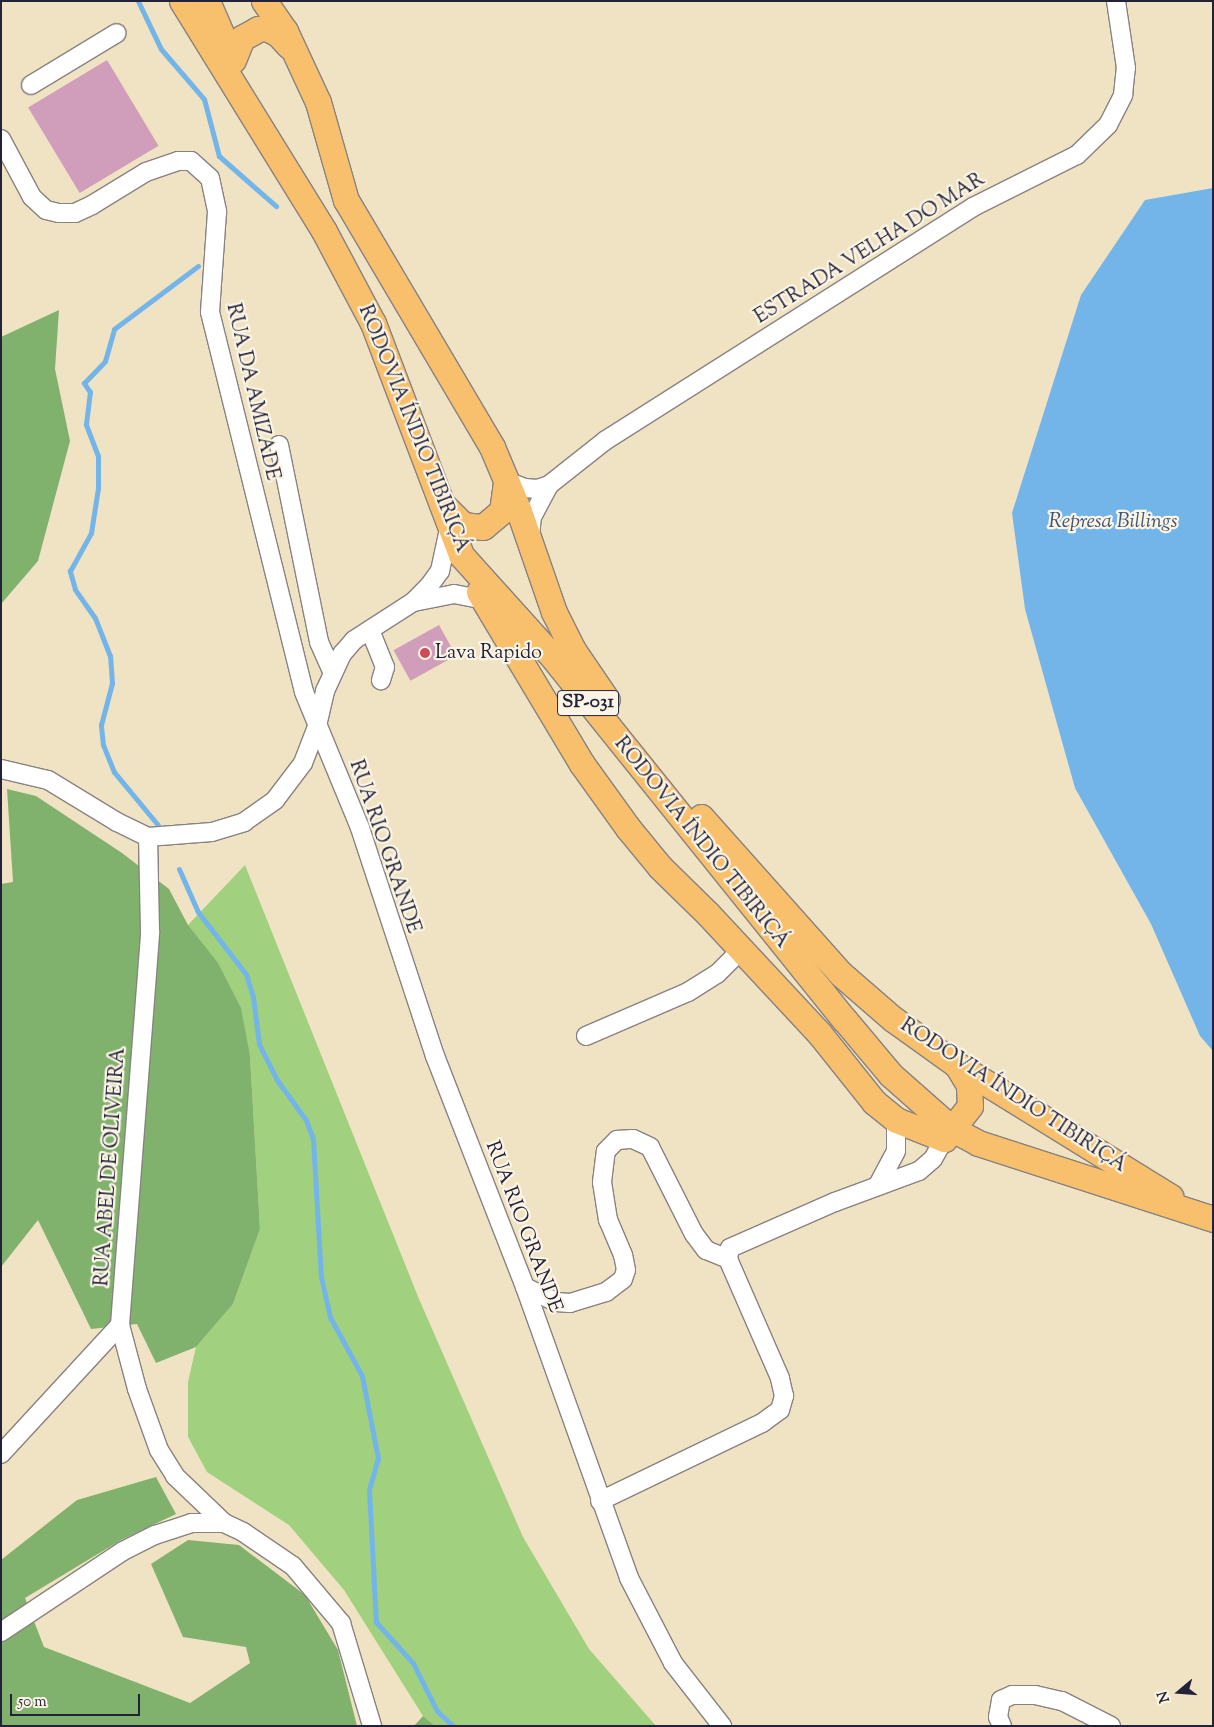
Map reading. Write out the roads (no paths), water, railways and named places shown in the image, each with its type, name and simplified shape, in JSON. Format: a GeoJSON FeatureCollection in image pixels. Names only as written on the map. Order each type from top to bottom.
{"type":"FeatureCollection","features":[{"type":"Feature","properties":{"kind":"highway","name":"RODOVIA ÍNDIO TIBIRIÇÁ"},"geometry":{"type":"LineString","coordinates":[[182,1],[324,232],[373,323],[438,500],[461,555],[551,655],[844,1019],[891,1074],[948,1134],[1204,1215]]}},
{"type":"Feature","properties":{"kind":"highway"},"geometry":{"type":"LineString","coordinates":[[207,1],[261,131]]}},
{"type":"Feature","properties":{"kind":"highway","name":"RODOVIA ÍNDIO TIBIRIÇÁ"},"geometry":{"type":"LineString","coordinates":[[264,1],[299,57],[318,102],[346,200],[492,447],[554,612],[577,657],[595,685],[695,810],[840,974],[893,1019],[957,1065],[1204,1215]]}},
{"type":"Feature","properties":{"kind":"highway"},"geometry":{"type":"LineString","coordinates":[[233,60],[242,38],[258,29],[278,34],[299,57]]}},
{"type":"Feature","properties":{"kind":"highway"},"geometry":{"type":"LineString","coordinates":[[438,500],[463,525],[483,527],[502,511],[506,481]]}},
{"type":"Feature","properties":{"kind":"highway"},"geometry":{"type":"LineString","coordinates":[[461,555],[484,600],[582,764],[628,828],[660,868],[742,949],[819,1033],[874,1102],[896,1120],[948,1134],[970,1106],[969,1085],[957,1065]]}},
{"type":"Feature","properties":{"kind":"street","name":"ESTRADA VELHA DO MAR"},"geometry":{"type":"LineString","coordinates":[[549,485],[606,440],[972,207],[1077,155],[1108,126],[1123,94],[1126,68],[1116,1]]}},
{"type":"Feature","properties":{"kind":"street"},"geometry":{"type":"LineString","coordinates":[[31,85],[117,33]]}},
{"type":"Feature","properties":{"kind":"street","name":"RUA DA AMIZADE"},"geometry":{"type":"LineString","coordinates":[[1,139],[32,197],[46,210],[59,213],[75,213],[92,205],[146,172],[178,161],[192,161],[210,178],[217,212],[210,312],[290,646],[317,726]]}},
{"type":"Feature","properties":{"kind":"street"},"geometry":{"type":"LineString","coordinates":[[280,445],[319,642],[332,670]]}},
{"type":"Feature","properties":{"kind":"street"},"geometry":{"type":"LineString","coordinates":[[506,481],[525,488],[538,489],[549,485]]}},
{"type":"Feature","properties":{"kind":"street"},"geometry":{"type":"LineString","coordinates":[[529,543],[532,517],[549,485]]}},
{"type":"Feature","properties":{"kind":"street"},"geometry":{"type":"LineString","coordinates":[[1,769],[48,780],[117,822],[148,837],[212,832],[244,822],[262,812],[303,763],[317,726],[332,670],[354,640],[413,602],[440,571],[449,529]]}},
{"type":"Feature","properties":{"kind":"street"},"geometry":{"type":"LineString","coordinates":[[413,602],[454,594],[484,600]]}},
{"type":"Feature","properties":{"kind":"street"},"geometry":{"type":"LineString","coordinates":[[370,630],[386,667],[381,680]]}},
{"type":"Feature","properties":{"kind":"street","name":"RUA RIO GRANDE"},"geometry":{"type":"LineString","coordinates":[[317,726],[360,828],[435,1056],[525,1287],[629,1578],[673,1663],[722,1726]]}},
{"type":"Feature","properties":{"kind":"street","name":"RUA ABEL DE OLIVEIRA"},"geometry":{"type":"LineString","coordinates":[[148,837],[150,931],[120,1325],[137,1389],[159,1450],[176,1476],[224,1524]]}},
{"type":"Feature","properties":{"kind":"street"},"geometry":{"type":"LineString","coordinates":[[586,1036],[688,992],[717,974],[742,949]]}},
{"type":"Feature","properties":{"kind":"street"},"geometry":{"type":"LineString","coordinates":[[878,1185],[896,1151],[896,1120]]}},
{"type":"Feature","properties":{"kind":"street"},"geometry":{"type":"LineString","coordinates":[[600,1501],[762,1423],[780,1410],[784,1396],[780,1378],[728,1259],[730,1248],[878,1185],[926,1167],[948,1134]]}},
{"type":"Feature","properties":{"kind":"street"},"geometry":{"type":"LineString","coordinates":[[525,1287],[556,1302],[570,1303],[606,1292],[624,1279],[626,1270],[623,1255],[608,1220],[602,1182],[606,1152],[618,1140],[634,1139],[650,1147],[694,1234],[706,1250],[728,1259]]}},
{"type":"Feature","properties":{"kind":"street"},"geometry":{"type":"LineString","coordinates":[[1,1454],[120,1325]]}},
{"type":"Feature","properties":{"kind":"street"},"geometry":{"type":"LineString","coordinates":[[1,1632],[123,1551],[147,1539],[191,1523],[224,1524],[243,1532],[293,1566],[340,1623],[372,1726]]}},
{"type":"Feature","properties":{"kind":"street"},"geometry":{"type":"LineString","coordinates":[[1002,1726],[998,1717],[1001,1700],[1012,1695],[1035,1695],[1062,1701],[1111,1726]]}},
{"type":"Feature","properties":{"kind":"water","name":"Represa Billings"},"geometry":{"type":"Polygon","coordinates":[[[1213,188],[1213,1051],[1200,1036],[1151,924],[1075,788],[1025,609],[1012,513],[1081,295],[1145,200],[1213,188]]]}},
{"type":"Feature","properties":{"kind":"waterway"},"geometry":{"type":"LineString","coordinates":[[138,1],[161,49],[204,99],[219,156],[276,206]]}},
{"type":"Feature","properties":{"kind":"waterway"},"geometry":{"type":"LineString","coordinates":[[158,825],[114,772],[103,745],[101,725],[112,683],[110,656],[95,618],[75,589],[70,571],[91,533],[98,488],[98,456],[86,424],[90,392],[84,383],[105,361],[114,329],[198,266]]}},
{"type":"Feature","properties":{"kind":"waterway"},"geometry":{"type":"LineString","coordinates":[[179,869],[198,912],[246,974],[253,997],[259,1044],[277,1080],[306,1120],[313,1139],[321,1277],[330,1317],[362,1376],[378,1458],[369,1490],[376,1622],[413,1663],[437,1711],[453,1726]]}},
{"type":"Feature","properties":{"kind":"place","name":"Lava Rapido"},"geometry":{"type":"Point","coordinates":[425,653]}}]}
